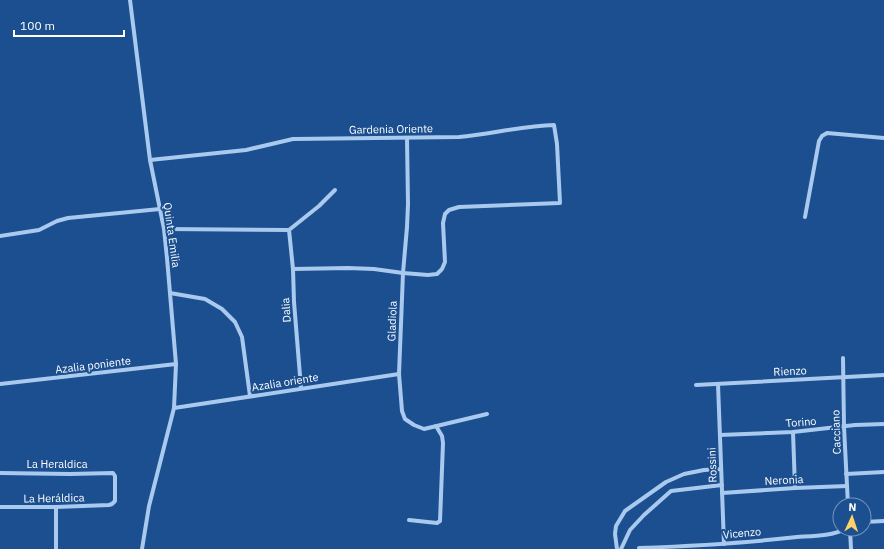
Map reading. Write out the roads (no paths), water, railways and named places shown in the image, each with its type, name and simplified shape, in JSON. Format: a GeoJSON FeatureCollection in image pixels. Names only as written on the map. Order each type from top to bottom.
{"type":"FeatureCollection","features":[{"type":"Feature","properties":{"kind":"street","name":"Quinta Emilia"},"geometry":{"type":"LineString","coordinates":[[130,0],[150,160],[164,228],[176,364],[174,408],[149,506],[142,549]]}},
{"type":"Feature","properties":{"kind":"street","name":"Gardenia Oriente"},"geometry":{"type":"LineString","coordinates":[[150,160],[246,150],[293,139],[459,137],[475,136],[536,126],[554,125],[557,144],[560,203],[459,207],[449,210],[445,214],[444,219],[445,262],[442,269],[437,274],[428,275],[403,273]]}},
{"type":"Feature","properties":{"kind":"street"},"geometry":{"type":"LineString","coordinates":[[805,217],[819,142],[822,136],[827,133],[884,138]]}},
{"type":"Feature","properties":{"kind":"street","name":"Gladiola"},"geometry":{"type":"LineString","coordinates":[[407,138],[408,204],[403,273],[399,374],[402,411],[405,419],[414,425],[424,428],[487,414]]}},
{"type":"Feature","properties":{"kind":"street"},"geometry":{"type":"LineString","coordinates":[[164,228],[289,230],[319,206],[335,190]]}},
{"type":"Feature","properties":{"kind":"street"},"geometry":{"type":"LineString","coordinates":[[0,236],[39,230],[57,221],[68,218],[160,209]]}},
{"type":"Feature","properties":{"kind":"street","name":"Dalia"},"geometry":{"type":"LineString","coordinates":[[289,230],[301,388]]}},
{"type":"Feature","properties":{"kind":"street"},"geometry":{"type":"LineString","coordinates":[[293,269],[374,269],[403,273]]}},
{"type":"Feature","properties":{"kind":"street"},"geometry":{"type":"LineString","coordinates":[[170,293],[205,299],[222,308],[235,322],[242,337],[250,396]]}},
{"type":"Feature","properties":{"kind":"street","name":"Cacciano"},"geometry":{"type":"LineString","coordinates":[[842,358],[848,497]]}},
{"type":"Feature","properties":{"kind":"street","name":"Azalia poniente"},"geometry":{"type":"LineString","coordinates":[[0,384],[176,364]]}},
{"type":"Feature","properties":{"kind":"street","name":"Azalia oriente"},"geometry":{"type":"LineString","coordinates":[[174,408],[399,374]]}},
{"type":"Feature","properties":{"kind":"street","name":"Rienzo"},"geometry":{"type":"LineString","coordinates":[[696,385],[884,375]]}},
{"type":"Feature","properties":{"kind":"street","name":"Rossini"},"geometry":{"type":"LineString","coordinates":[[718,384],[724,544]]}},
{"type":"Feature","properties":{"kind":"street","name":"Torino"},"geometry":{"type":"LineString","coordinates":[[720,435],[793,432],[855,425],[884,424]]}},
{"type":"Feature","properties":{"kind":"street"},"geometry":{"type":"LineString","coordinates":[[409,520],[437,523],[440,521],[443,443],[442,436],[436,426]]}},
{"type":"Feature","properties":{"kind":"street"},"geometry":{"type":"LineString","coordinates":[[793,432],[795,488]]}},
{"type":"Feature","properties":{"kind":"street"},"geometry":{"type":"LineString","coordinates":[[617,549],[615,534],[616,526],[625,511],[666,482],[684,474],[704,470],[721,469]]}},
{"type":"Feature","properties":{"kind":"street"},"geometry":{"type":"LineString","coordinates":[[846,474],[884,472]]}},
{"type":"Feature","properties":{"kind":"street","name":"La Heraldica"},"geometry":{"type":"LineString","coordinates":[[2,473],[113,473],[115,476],[115,501],[108,506]]}},
{"type":"Feature","properties":{"kind":"street"},"geometry":{"type":"LineString","coordinates":[[666,482],[671,491]]}},
{"type":"Feature","properties":{"kind":"street"},"geometry":{"type":"LineString","coordinates":[[621,549],[630,530],[644,515],[671,491],[722,485]]}},
{"type":"Feature","properties":{"kind":"street","name":"Neronia"},"geometry":{"type":"LineString","coordinates":[[722,493],[847,486]]}},
{"type":"Feature","properties":{"kind":"street","name":"La Heráldica"},"geometry":{"type":"LineString","coordinates":[[0,507],[108,506]]}},
{"type":"Feature","properties":{"kind":"street"},"geometry":{"type":"LineString","coordinates":[[56,507],[56,549]]}},
{"type":"Feature","properties":{"kind":"street"},"geometry":{"type":"LineString","coordinates":[[872,522],[884,521]]}},
{"type":"Feature","properties":{"kind":"street","name":"Vicenzo"},"geometry":{"type":"LineString","coordinates":[[639,548],[724,544],[832,534]]}},
{"type":"Feature","properties":{"kind":"street"},"geometry":{"type":"LineString","coordinates":[[850,537],[851,549]]}}]}
